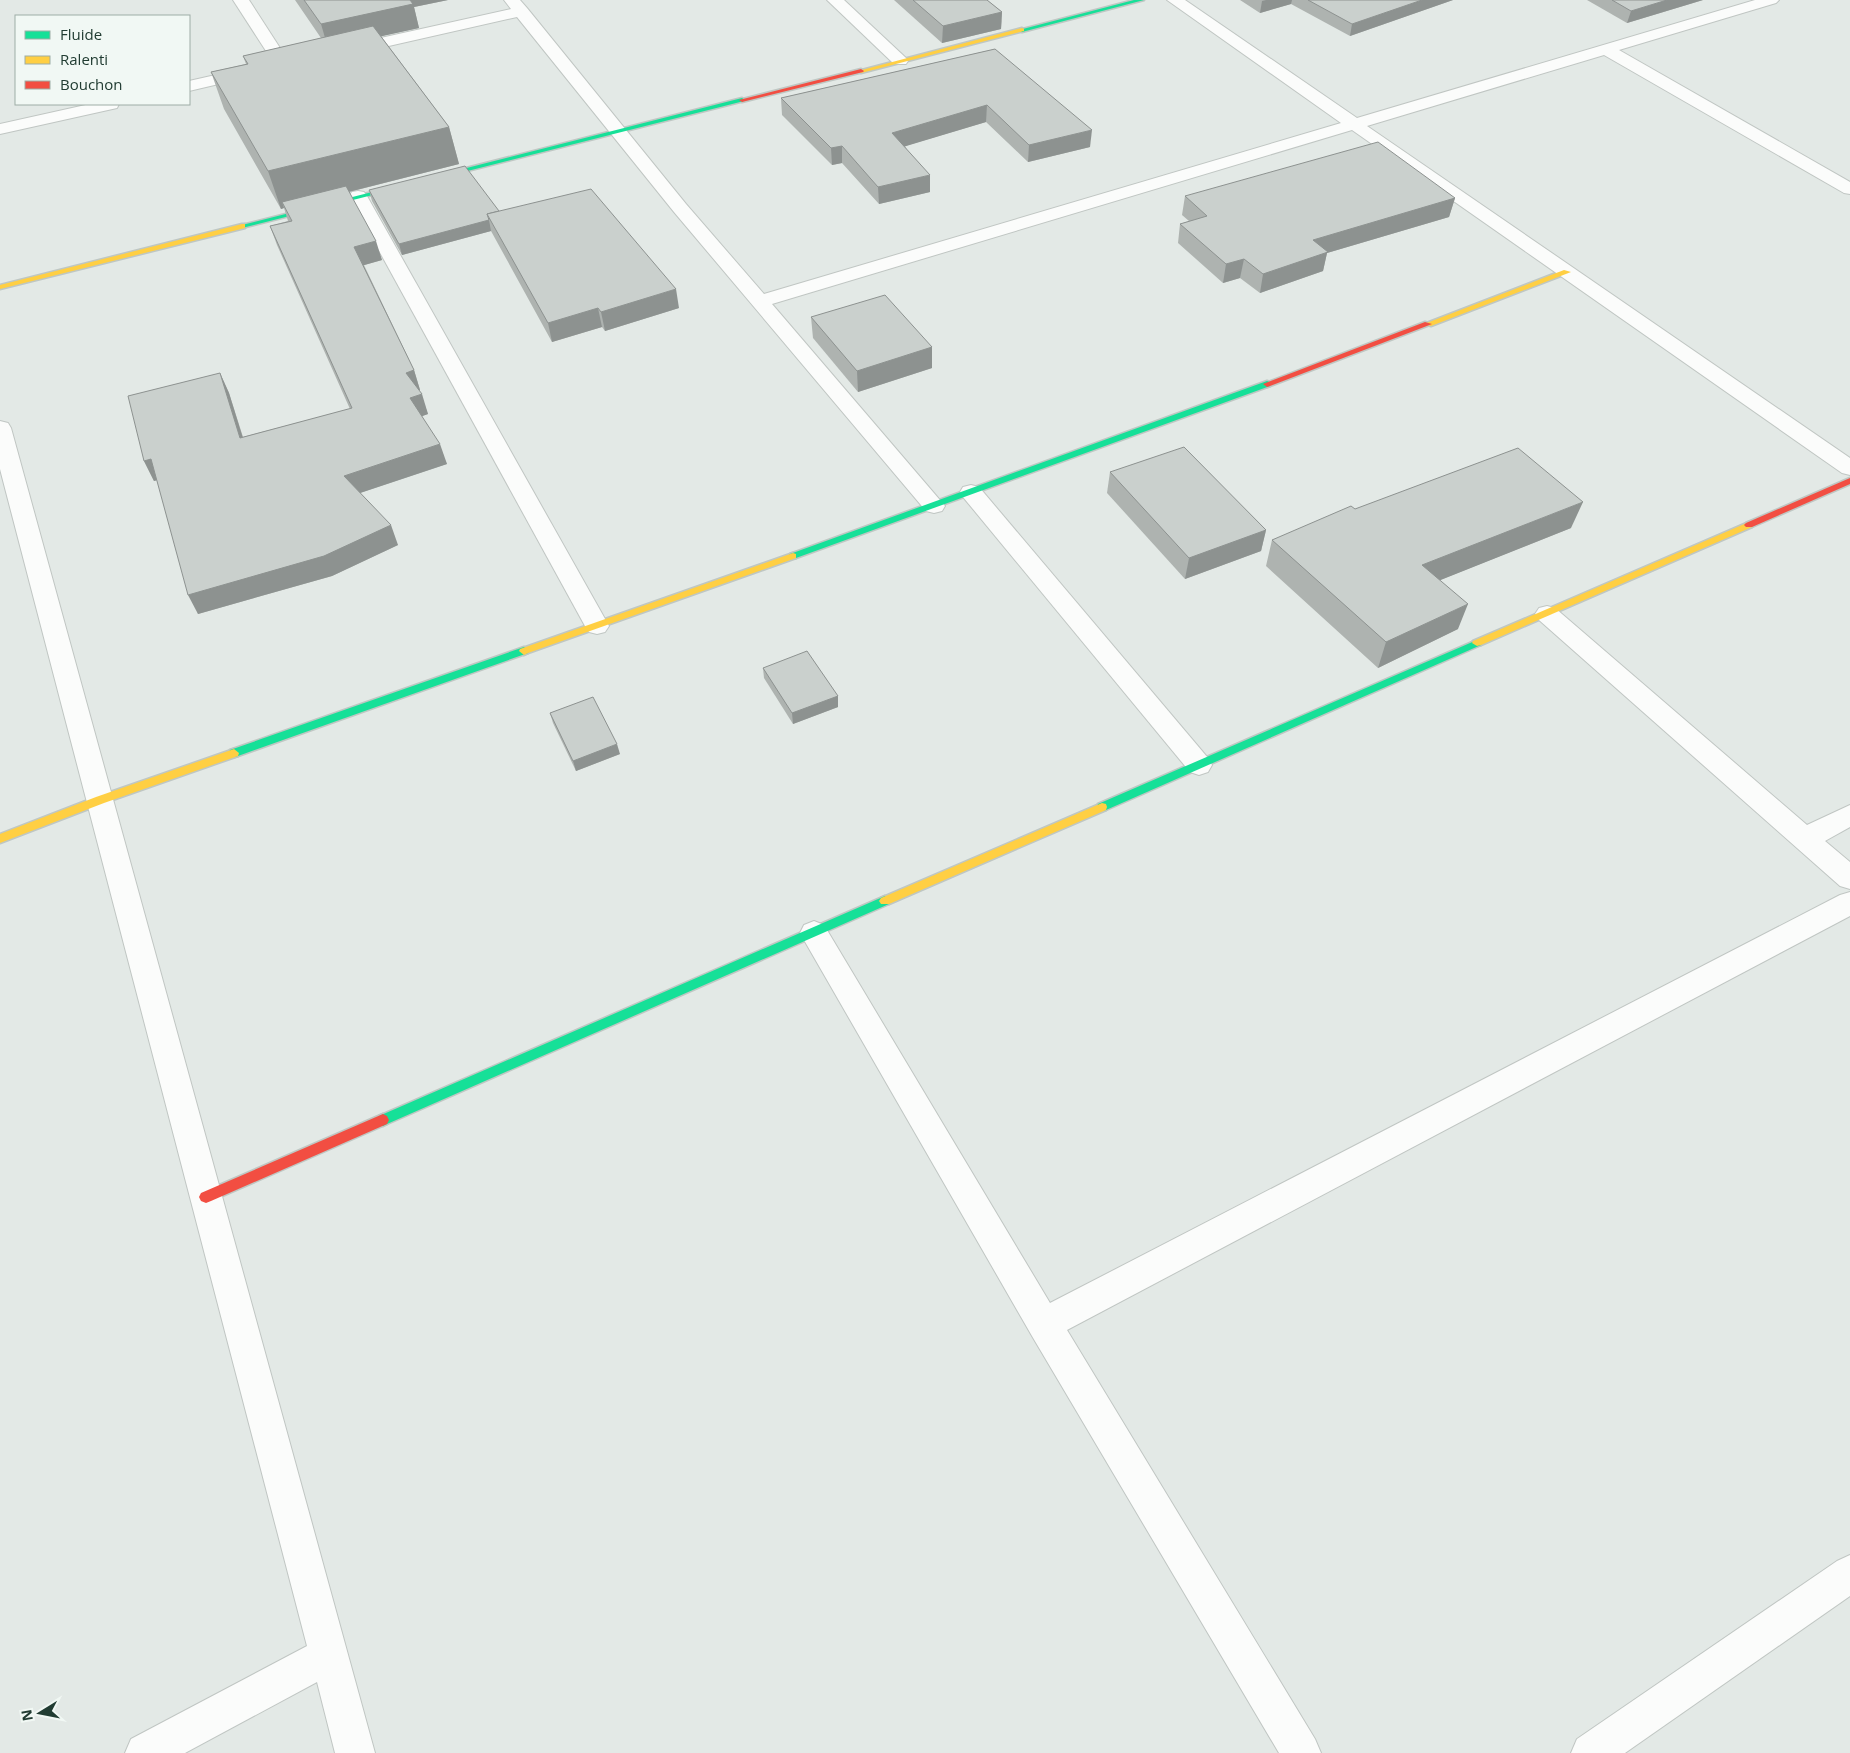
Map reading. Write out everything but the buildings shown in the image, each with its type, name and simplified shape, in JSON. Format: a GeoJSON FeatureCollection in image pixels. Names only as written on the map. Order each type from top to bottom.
{"type":"FeatureCollection","features":[{"type":"Feature","properties":{"kind":"street"},"geometry":{"type":"LineString","coordinates":[[241,0],[283,65]]}},
{"type":"Feature","properties":{"kind":"street"},"geometry":{"type":"LineString","coordinates":[[835,0],[900,61]]}},
{"type":"Feature","properties":{"kind":"street"},"geometry":{"type":"LineString","coordinates":[[0,287],[1141,0]]}},
{"type":"Feature","properties":{"kind":"street"},"geometry":{"type":"LineString","coordinates":[[1175,0],[1850,468]]}},
{"type":"Feature","properties":{"kind":"street"},"geometry":{"type":"LineString","coordinates":[[760,301],[1771,0]]}},
{"type":"Feature","properties":{"kind":"street"},"geometry":{"type":"LineString","coordinates":[[331,54],[517,6],[680,208],[934,506]]}},
{"type":"Feature","properties":{"kind":"street"},"geometry":{"type":"LineString","coordinates":[[1605,49],[1850,189]]}},
{"type":"Feature","properties":{"kind":"street"},"geometry":{"type":"LineString","coordinates":[[190,86],[302,60]]}},
{"type":"Feature","properties":{"kind":"street"},"geometry":{"type":"LineString","coordinates":[[0,129],[107,105]]}},
{"type":"Feature","properties":{"kind":"street"},"geometry":{"type":"LineString","coordinates":[[1828,177],[1850,170]]}},
{"type":"Feature","properties":{"kind":"street"},"geometry":{"type":"LineString","coordinates":[[358,196],[597,626]]}},
{"type":"Feature","properties":{"kind":"street"},"geometry":{"type":"LineString","coordinates":[[0,839],[100,800],[934,506],[1308,370],[1567,272]]}},
{"type":"Feature","properties":{"kind":"street"},"geometry":{"type":"LineString","coordinates":[[0,428],[355,1753]]}},
{"type":"Feature","properties":{"kind":"street"},"geometry":{"type":"LineString","coordinates":[[206,1197],[1850,481]]}},
{"type":"Feature","properties":{"kind":"street"},"geometry":{"type":"LineString","coordinates":[[972,492],[1199,765]]}},
{"type":"Feature","properties":{"kind":"street"},"geometry":{"type":"LineString","coordinates":[[1547,614],[1850,878]]}},
{"type":"Feature","properties":{"kind":"street"},"geometry":{"type":"LineString","coordinates":[[1806,839],[1850,816]]}},
{"type":"Feature","properties":{"kind":"street"},"geometry":{"type":"LineString","coordinates":[[1044,1324],[1850,903]]}},
{"type":"Feature","properties":{"kind":"street"},"geometry":{"type":"LineString","coordinates":[[814,933],[1044,1324],[1301,1753]]}},
{"type":"Feature","properties":{"kind":"street"},"geometry":{"type":"LineString","coordinates":[[1591,1753],[1850,1574]]}},
{"type":"Feature","properties":{"kind":"street"},"geometry":{"type":"LineString","coordinates":[[145,1753],[329,1655]]}},
{"type":"Feature","properties":{"kind":"traffic: fast"},"geometry":{"type":"LineString","coordinates":[[1022,30],[1141,0]]}},
{"type":"Feature","properties":{"kind":"traffic: fast"},"geometry":{"type":"LineString","coordinates":[[242,226],[742,100]]}},
{"type":"Feature","properties":{"kind":"traffic: fast"},"geometry":{"type":"LineString","coordinates":[[793,556],[1267,384]]}},
{"type":"Feature","properties":{"kind":"traffic: fast"},"geometry":{"type":"LineString","coordinates":[[1102,807],[1477,643]]}},
{"type":"Feature","properties":{"kind":"traffic: fast"},"geometry":{"type":"LineString","coordinates":[[234,753],[524,651]]}},
{"type":"Feature","properties":{"kind":"traffic: fast"},"geometry":{"type":"LineString","coordinates":[[383,1120],[885,901]]}},
{"type":"Feature","properties":{"kind":"traffic: slow"},"geometry":{"type":"LineString","coordinates":[[861,71],[1022,30]]}},
{"type":"Feature","properties":{"kind":"traffic: slow"},"geometry":{"type":"LineString","coordinates":[[0,287],[242,226]]}},
{"type":"Feature","properties":{"kind":"traffic: slow"},"geometry":{"type":"LineString","coordinates":[[1428,324],[1567,272]]}},
{"type":"Feature","properties":{"kind":"traffic: slow"},"geometry":{"type":"LineString","coordinates":[[1477,643],[1749,525]]}},
{"type":"Feature","properties":{"kind":"traffic: slow"},"geometry":{"type":"LineString","coordinates":[[524,651],[793,556]]}},
{"type":"Feature","properties":{"kind":"traffic: slow"},"geometry":{"type":"LineString","coordinates":[[0,839],[100,800],[234,753]]}},
{"type":"Feature","properties":{"kind":"traffic: slow"},"geometry":{"type":"LineString","coordinates":[[885,901],[1102,807]]}},
{"type":"Feature","properties":{"kind":"traffic: jam"},"geometry":{"type":"LineString","coordinates":[[742,100],[861,71]]}},
{"type":"Feature","properties":{"kind":"traffic: jam"},"geometry":{"type":"LineString","coordinates":[[1267,384],[1428,324]]}},
{"type":"Feature","properties":{"kind":"traffic: jam"},"geometry":{"type":"LineString","coordinates":[[1749,525],[1850,481]]}},
{"type":"Feature","properties":{"kind":"traffic: jam"},"geometry":{"type":"LineString","coordinates":[[206,1197],[383,1120]]}}]}
